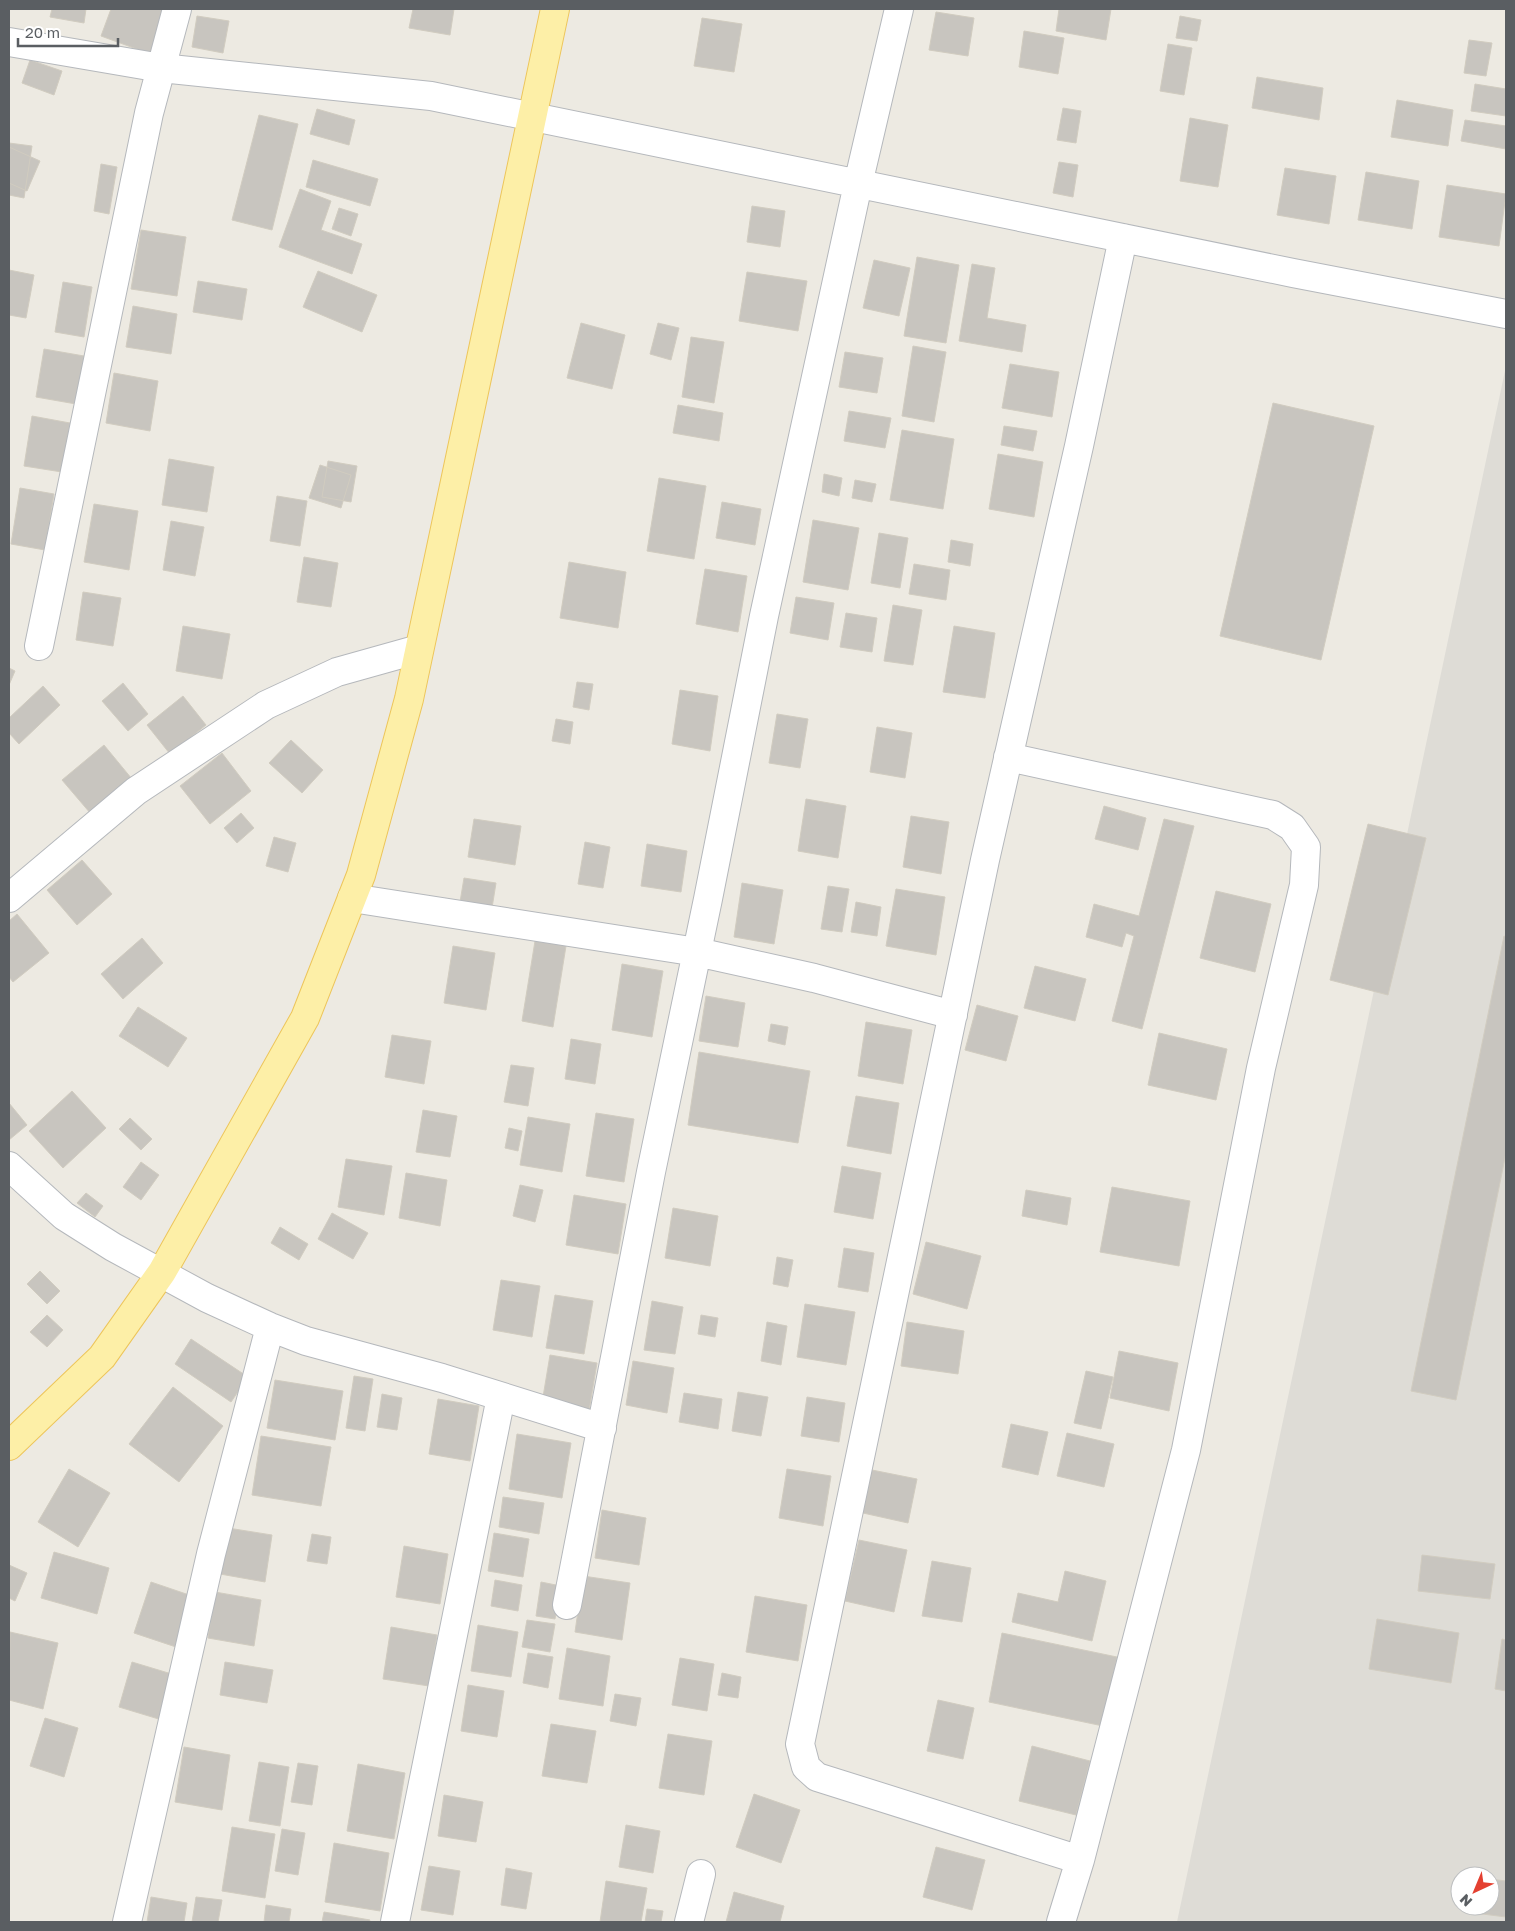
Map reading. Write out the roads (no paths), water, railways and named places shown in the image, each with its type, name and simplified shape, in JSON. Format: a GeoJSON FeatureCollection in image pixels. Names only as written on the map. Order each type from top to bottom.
{"type":"FeatureCollection","features":[{"type":"Feature","properties":{"kind":"main road"},"geometry":{"type":"LineString","coordinates":[[9,1446],[102,1357],[162,1272],[306,1018],[361,875],[409,699],[554,9]]}},
{"type":"Feature","properties":{"kind":"street"},"geometry":{"type":"LineString","coordinates":[[39,646],[149,113],[177,9]]}},
{"type":"Feature","properties":{"kind":"street"},"geometry":{"type":"LineString","coordinates":[[567,1605],[651,1172],[764,616],[858,184],[899,9]]}},
{"type":"Feature","properties":{"kind":"street"},"geometry":{"type":"LineString","coordinates":[[9,42],[161,68],[431,96],[1123,238],[1506,314]]}},
{"type":"Feature","properties":{"kind":"street"},"geometry":{"type":"LineString","coordinates":[[1080,1860],[816,1777],[806,1767],[800,1744],[1008,758],[1079,446],[1123,238]]}},
{"type":"Feature","properties":{"kind":"street"},"geometry":{"type":"LineString","coordinates":[[9,898],[136,791],[266,705],[337,672],[420,649]]}},
{"type":"Feature","properties":{"kind":"street"},"geometry":{"type":"LineString","coordinates":[[1008,758],[1272,815],[1292,827],[1306,847],[1304,885],[1261,1068],[1186,1450],[1080,1860],[1061,1922]]}},
{"type":"Feature","properties":{"kind":"street"},"geometry":{"type":"LineString","coordinates":[[352,898],[697,952],[814,978],[953,1015]]}},
{"type":"Feature","properties":{"kind":"street"},"geometry":{"type":"LineString","coordinates":[[9,1166],[64,1216],[113,1247],[207,1298],[270,1327],[306,1341],[602,1428]]}},
{"type":"Feature","properties":{"kind":"street"},"geometry":{"type":"LineString","coordinates":[[126,1922],[211,1554],[270,1327]]}},
{"type":"Feature","properties":{"kind":"street"},"geometry":{"type":"LineString","coordinates":[[395,1922],[501,1397]]}},
{"type":"Feature","properties":{"kind":"street"},"geometry":{"type":"LineString","coordinates":[[689,1922],[701,1874]]}}]}
